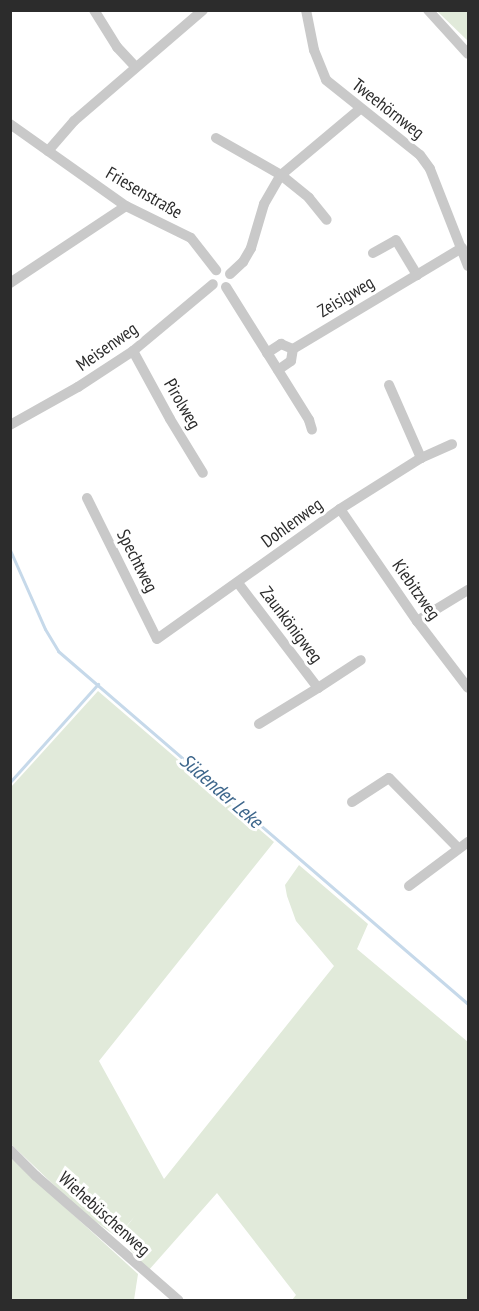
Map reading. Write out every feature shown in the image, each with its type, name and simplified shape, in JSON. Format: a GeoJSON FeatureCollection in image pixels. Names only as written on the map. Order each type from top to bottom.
{"type":"FeatureCollection","features":[{"type":"Feature","properties":{"kind":"street"},"geometry":{"type":"LineString","coordinates":[[94,10],[117,47],[135,66]]}},
{"type":"Feature","properties":{"kind":"street"},"geometry":{"type":"LineString","coordinates":[[48,152],[74,121],[135,66],[203,10]]}},
{"type":"Feature","properties":{"kind":"street","name":"Tweehörnweg"},"geometry":{"type":"LineString","coordinates":[[306,10],[318,66],[337,91],[411,146],[430,169],[468,266]]}},
{"type":"Feature","properties":{"kind":"street"},"geometry":{"type":"LineString","coordinates":[[428,10],[468,54]]}},
{"type":"Feature","properties":{"kind":"street"},"geometry":{"type":"LineString","coordinates":[[230,274],[243,262],[251,248],[264,204],[281,175],[360,109]]}},
{"type":"Feature","properties":{"kind":"street","name":"Friesenstraße"},"geometry":{"type":"LineString","coordinates":[[10,123],[126,206],[191,238],[216,270]]}},
{"type":"Feature","properties":{"kind":"street"},"geometry":{"type":"LineString","coordinates":[[216,138],[281,175],[309,198],[327,220]]}},
{"type":"Feature","properties":{"kind":"street"},"geometry":{"type":"LineString","coordinates":[[10,283],[126,206]]}},
{"type":"Feature","properties":{"kind":"street","name":"Zeisigweg"},"geometry":{"type":"LineString","coordinates":[[373,253],[396,240],[417,275]]}},
{"type":"Feature","properties":{"kind":"street","name":"Zeisigweg"},"geometry":{"type":"LineString","coordinates":[[293,349],[462,248]]}},
{"type":"Feature","properties":{"kind":"street"},"geometry":{"type":"LineString","coordinates":[[224,269],[230,274],[231,281],[226,287],[219,288],[213,284],[212,275],[216,270],[224,269]]}},
{"type":"Feature","properties":{"kind":"street","name":"Meisenweg"},"geometry":{"type":"LineString","coordinates":[[11,427],[133,351],[213,284]]}},
{"type":"Feature","properties":{"kind":"street"},"geometry":{"type":"LineString","coordinates":[[226,287],[309,420],[312,430]]}},
{"type":"Feature","properties":{"kind":"street","name":"Zeisigweg"},"geometry":{"type":"LineString","coordinates":[[267,353],[281,344],[293,349]]}},
{"type":"Feature","properties":{"kind":"street","name":"Zeisigweg"},"geometry":{"type":"LineString","coordinates":[[278,370],[291,362],[293,349]]}},
{"type":"Feature","properties":{"kind":"street","name":"Pirolweg"},"geometry":{"type":"LineString","coordinates":[[133,351],[203,473]]}},
{"type":"Feature","properties":{"kind":"street"},"geometry":{"type":"LineString","coordinates":[[388,385],[421,458]]}},
{"type":"Feature","properties":{"kind":"street","name":"Dohlenweg"},"geometry":{"type":"LineString","coordinates":[[158,639],[340,509],[421,458],[452,444]]}},
{"type":"Feature","properties":{"kind":"street","name":"Spechtweg"},"geometry":{"type":"LineString","coordinates":[[87,498],[158,639]]}},
{"type":"Feature","properties":{"kind":"street","name":"Kiebitzweg"},"geometry":{"type":"LineString","coordinates":[[340,509],[417,621],[468,688]]}},
{"type":"Feature","properties":{"kind":"street","name":"Zaunkönigweg"},"geometry":{"type":"LineString","coordinates":[[238,583],[318,688]]}},
{"type":"Feature","properties":{"kind":"street"},"geometry":{"type":"LineString","coordinates":[[417,621],[468,590]]}},
{"type":"Feature","properties":{"kind":"street","name":"Zaunkönigweg"},"geometry":{"type":"LineString","coordinates":[[259,723],[361,660]]}},
{"type":"Feature","properties":{"kind":"street"},"geometry":{"type":"LineString","coordinates":[[352,802],[389,778],[458,848]]}},
{"type":"Feature","properties":{"kind":"street"},"geometry":{"type":"LineString","coordinates":[[409,886],[468,842]]}},
{"type":"Feature","properties":{"kind":"street","name":"Wiehebüschenweg"},"geometry":{"type":"LineString","coordinates":[[10,1150],[36,1176],[178,1300]]}},
{"type":"Feature","properties":{"kind":"green space"},"geometry":{"type":"Polygon","coordinates":[[[437,11],[468,11],[468,41],[437,11]]]}},
{"type":"Feature","properties":{"kind":"green space"},"geometry":{"type":"Polygon","coordinates":[[[98,691],[274,842],[99,1061],[164,1179],[334,966],[296,921],[287,896],[285,885],[299,865],[368,924],[357,949],[468,1042],[468,1300],[292,1300],[296,1295],[217,1193],[148,1271],[119,1236],[135,1216],[117,1237],[81,1211],[11,1144],[11,787],[98,691]]]}},
{"type":"Feature","properties":{"kind":"green space"},"geometry":{"type":"Polygon","coordinates":[[[10,1157],[138,1274],[134,1300],[11,1300],[10,1157]]]}},
{"type":"Feature","properties":{"kind":"waterway","name":"Südender Leke"},"geometry":{"type":"LineString","coordinates":[[10,550],[45,629],[58,651],[468,1004]]}},
{"type":"Feature","properties":{"kind":"waterway"},"geometry":{"type":"LineString","coordinates":[[10,782],[98,684]]}}]}
